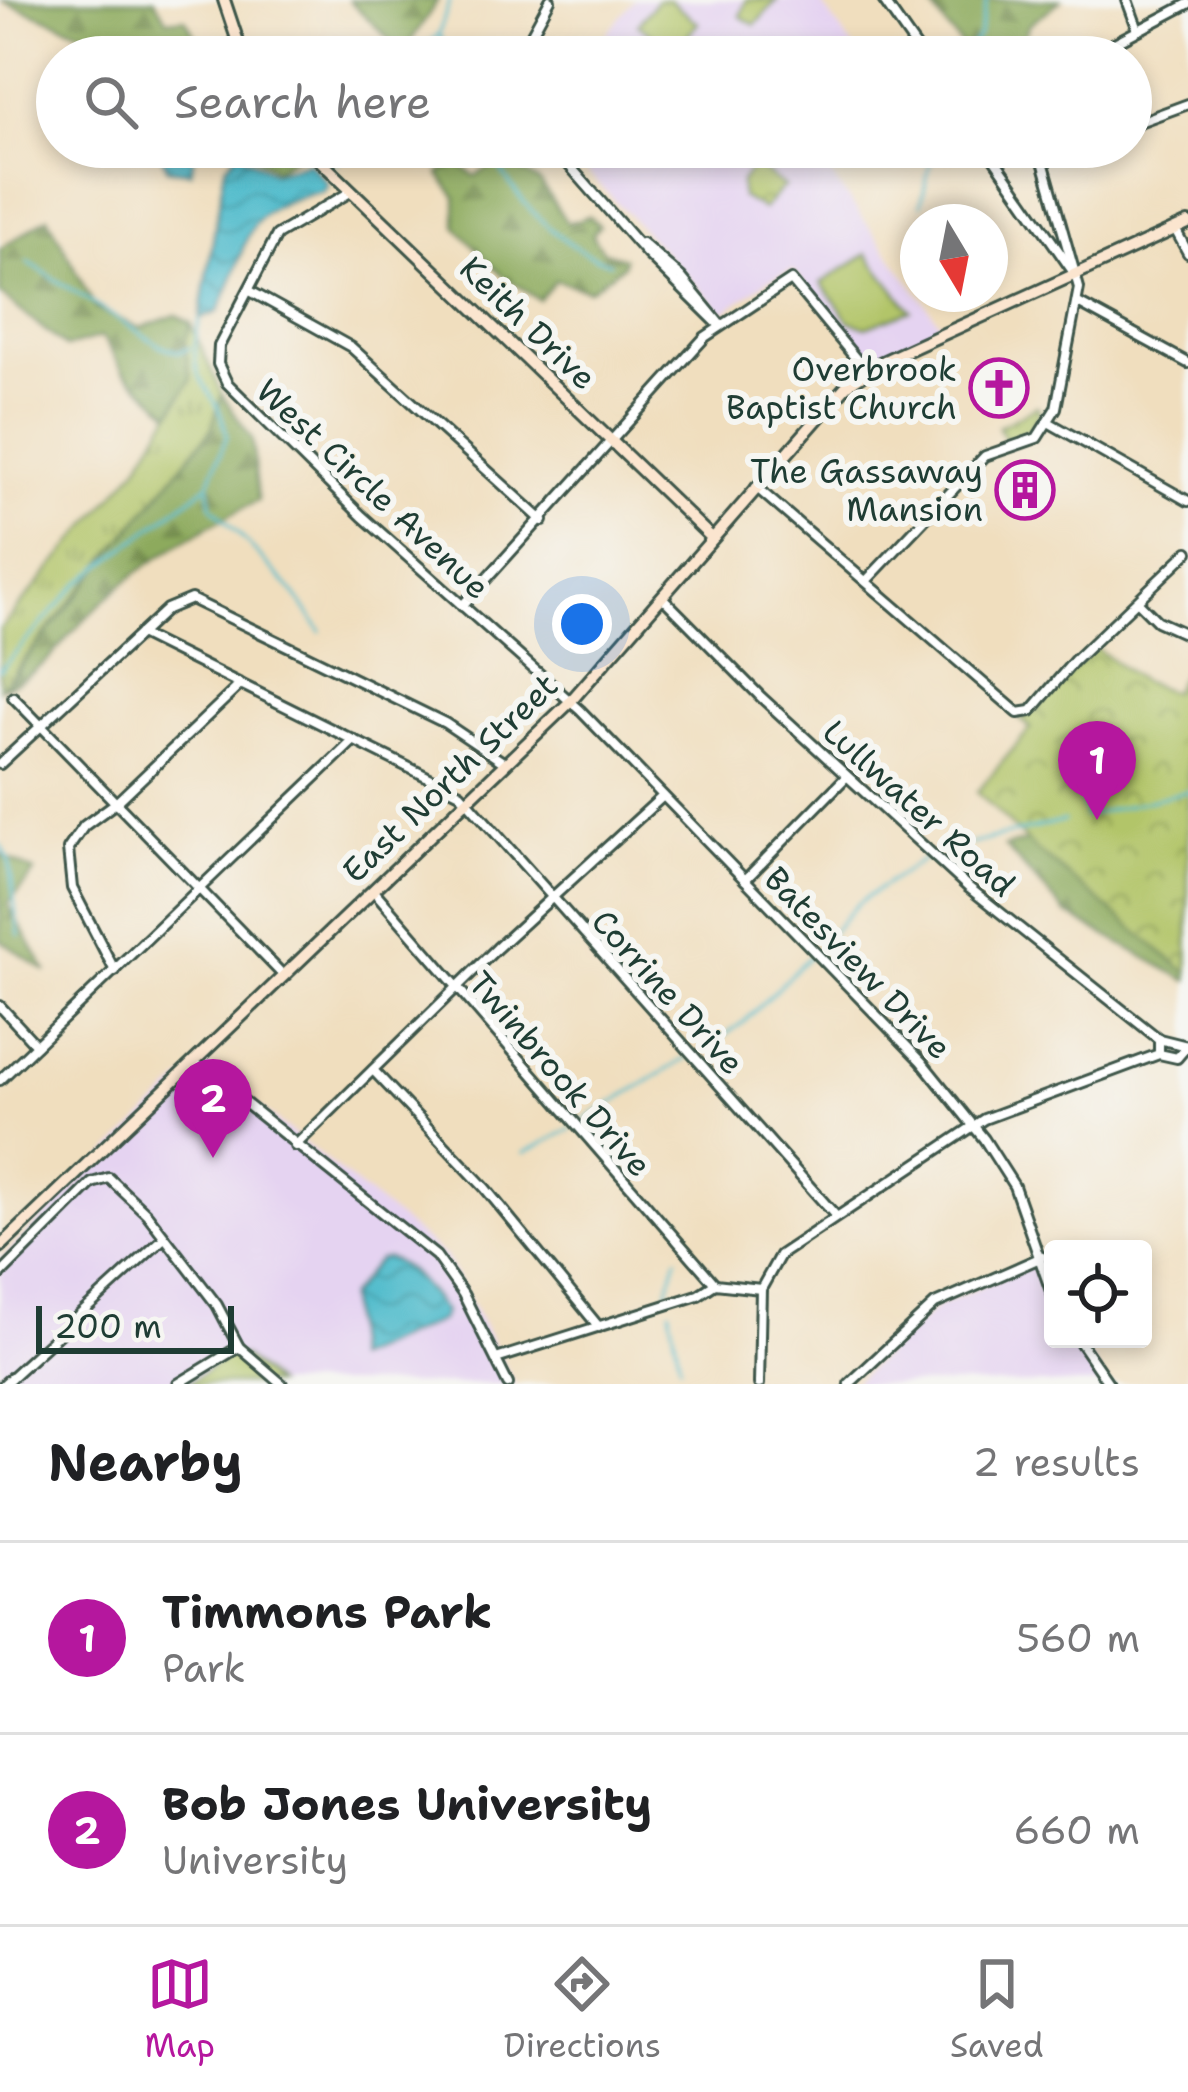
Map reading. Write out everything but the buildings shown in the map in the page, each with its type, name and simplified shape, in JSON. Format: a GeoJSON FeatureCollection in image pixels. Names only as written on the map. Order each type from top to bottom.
{"type":"FeatureCollection","features":[{"type":"Feature","properties":{"kind":"main road"},"geometry":{"type":"LineString","coordinates":[[227,1],[237,36]]}},
{"type":"Feature","properties":{"kind":"main road","name":"Keith Drive"},"geometry":{"type":"LineString","coordinates":[[328,168],[712,538]]}},
{"type":"Feature","properties":{"kind":"main road","name":"East North Street"},"geometry":{"type":"LineString","coordinates":[[2,1242],[570,702],[823,409],[866,371],[1182,226]]}},
{"type":"Feature","properties":{"kind":"street"},"geometry":{"type":"LineString","coordinates":[[530,36],[547,4],[536,0]]}},
{"type":"Feature","properties":{"kind":"street"},"geometry":{"type":"LineString","coordinates":[[883,0],[908,36]]}},
{"type":"Feature","properties":{"kind":"street"},"geometry":{"type":"LineString","coordinates":[[1127,0],[1138,30]]}},
{"type":"Feature","properties":{"kind":"street"},"geometry":{"type":"LineString","coordinates":[[1127,36],[1188,4]]}},
{"type":"Feature","properties":{"kind":"street"},"geometry":{"type":"LineString","coordinates":[[1152,117],[1188,104]]}},
{"type":"Feature","properties":{"kind":"street"},"geometry":{"type":"LineString","coordinates":[[572,168],[719,325]]}},
{"type":"Feature","properties":{"kind":"street"},"geometry":{"type":"LineString","coordinates":[[1000,168],[1064,265],[1075,274]]}},
{"type":"Feature","properties":{"kind":"street"},"geometry":{"type":"LineString","coordinates":[[866,581],[985,456],[1029,443],[1050,423],[1064,384],[1078,303],[1075,274],[1045,168]]}},
{"type":"Feature","properties":{"kind":"street","name":"West Circle Avenue"},"geometry":{"type":"LineString","coordinates":[[352,191],[282,229],[219,346],[218,364],[227,383],[260,422],[570,702]]}},
{"type":"Feature","properties":{"kind":"street"},"geometry":{"type":"LineString","coordinates":[[1182,226],[1188,253]]}},
{"type":"Feature","properties":{"kind":"street"},"geometry":{"type":"LineString","coordinates":[[641,242],[714,313],[719,325]]}},
{"type":"Feature","properties":{"kind":"street"},"geometry":{"type":"LineString","coordinates":[[462,606],[719,325],[791,280],[866,371]]}},
{"type":"Feature","properties":{"kind":"street"},"geometry":{"type":"LineString","coordinates":[[250,291],[351,347],[543,521]]}},
{"type":"Feature","properties":{"kind":"street"},"geometry":{"type":"LineString","coordinates":[[1078,303],[1188,363]]}},
{"type":"Feature","properties":{"kind":"street"},"geometry":{"type":"LineString","coordinates":[[1050,423],[1188,501]]}},
{"type":"Feature","properties":{"kind":"street"},"geometry":{"type":"LineString","coordinates":[[756,487],[1018,712],[1030,711],[1188,552]]}},
{"type":"Feature","properties":{"kind":"street","name":"Lullwater Road"},"geometry":{"type":"LineString","coordinates":[[662,597],[846,777],[968,887],[1159,1039],[1187,1046]]}},
{"type":"Feature","properties":{"kind":"street"},"geometry":{"type":"LineString","coordinates":[[0,764],[171,605],[200,601],[445,723],[506,764]]}},
{"type":"Feature","properties":{"kind":"street"},"geometry":{"type":"LineString","coordinates":[[1138,603],[1157,622],[1188,635]]}},
{"type":"Feature","properties":{"kind":"street","name":"Corrine Drive"},"geometry":{"type":"LineString","coordinates":[[140,634],[458,790],[835,1215]]}},
{"type":"Feature","properties":{"kind":"street"},"geometry":{"type":"LineString","coordinates":[[115,971],[72,888],[66,856],[75,836],[241,684]]}},
{"type":"Feature","properties":{"kind":"street"},"geometry":{"type":"LineString","coordinates":[[13,697],[284,976]]}},
{"type":"Feature","properties":{"kind":"street","name":"Batesview Drive"},"geometry":{"type":"LineString","coordinates":[[570,702],[921,1061],[974,1126],[1014,1186],[1044,1264]]}},
{"type":"Feature","properties":{"kind":"street"},"geometry":{"type":"LineString","coordinates":[[0,1080],[354,740]]}},
{"type":"Feature","properties":{"kind":"street"},"geometry":{"type":"LineString","coordinates":[[746,880],[846,777]]}},
{"type":"Feature","properties":{"kind":"street"},"geometry":{"type":"LineString","coordinates":[[295,1146],[454,989],[663,796]]}},
{"type":"Feature","properties":{"kind":"street","name":"Twinbrook Drive"},"geometry":{"type":"LineString","coordinates":[[374,891],[454,989],[715,1285]]}},
{"type":"Feature","properties":{"kind":"street"},"geometry":{"type":"LineString","coordinates":[[0,1006],[35,1045]]}},
{"type":"Feature","properties":{"kind":"street"},"geometry":{"type":"LineString","coordinates":[[1159,1039],[1159,1054]]}},
{"type":"Feature","properties":{"kind":"street"},"geometry":{"type":"LineString","coordinates":[[760,1384],[761,1289],[774,1261],[835,1215],[974,1126],[1159,1054],[1173,1059],[1187,1046]]}},
{"type":"Feature","properties":{"kind":"street"},"geometry":{"type":"LineString","coordinates":[[194,1062],[436,1256],[508,1384]]}},
{"type":"Feature","properties":{"kind":"street"},"geometry":{"type":"LineString","coordinates":[[373,1070],[485,1188],[599,1327]]}},
{"type":"Feature","properties":{"kind":"street"},"geometry":{"type":"LineString","coordinates":[[0,1275],[97,1180],[109,1178],[217,1305],[239,1347],[282,1384]]}},
{"type":"Feature","properties":{"kind":"street"},"geometry":{"type":"LineString","coordinates":[[4,1384],[164,1238]]}},
{"type":"Feature","properties":{"kind":"street"},"geometry":{"type":"LineString","coordinates":[[849,1384],[935,1304],[1042,1257]]}},
{"type":"Feature","properties":{"kind":"street"},"geometry":{"type":"LineString","coordinates":[[496,1359],[715,1285],[761,1289]]}},
{"type":"Feature","properties":{"kind":"street"},"geometry":{"type":"LineString","coordinates":[[178,1384],[239,1347]]}},
{"type":"Feature","properties":{"kind":"street"},"geometry":{"type":"LineString","coordinates":[[1084,1348],[1109,1384]]}},
{"type":"Feature","properties":{"kind":"shaded area"},"geometry":{"type":"Polygon","coordinates":[[[634,0],[819,0],[845,36],[605,36],[634,0]]]}},
{"type":"Feature","properties":{"kind":"shaded area"},"geometry":{"type":"Polygon","coordinates":[[[583,168],[826,168],[900,269],[900,312],[932,312],[943,327],[868,360],[793,270],[768,280],[723,313],[583,168]]]}},
{"type":"Feature","properties":{"kind":"shaded area"},"geometry":{"type":"Polygon","coordinates":[[[202,1061],[445,1256],[515,1384],[0,1384],[0,1260],[202,1061]]]}},
{"type":"Feature","properties":{"kind":"shaded area"},"geometry":{"type":"Polygon","coordinates":[[[1039,1262],[1044,1276],[1044,1348],[1084,1348],[1108,1384],[852,1384],[938,1306],[1039,1262]]]}},
{"type":"Feature","properties":{"kind":"green space"},"geometry":{"type":"Polygon","coordinates":[[[0,0],[154,0],[167,20],[185,18],[196,36],[92,36],[0,0]]]}},
{"type":"Feature","properties":{"kind":"green space"},"geometry":{"type":"Polygon","coordinates":[[[349,0],[438,0],[414,36],[386,36],[349,0]]]}},
{"type":"Feature","properties":{"kind":"green space"},"geometry":{"type":"Polygon","coordinates":[[[657,0],[669,0],[698,23],[688,36],[653,36],[638,24],[657,0]]]}},
{"type":"Feature","properties":{"kind":"green space"},"geometry":{"type":"Polygon","coordinates":[[[746,0],[777,0],[755,25],[740,16],[746,0]]]}},
{"type":"Feature","properties":{"kind":"green space"},"geometry":{"type":"Polygon","coordinates":[[[926,0],[1061,0],[1029,25],[1024,36],[954,36],[926,0]]]}},
{"type":"Feature","properties":{"kind":"green space"},"geometry":{"type":"Polygon","coordinates":[[[447,168],[464,168],[475,176],[489,168],[516,168],[541,183],[567,223],[589,216],[599,226],[592,235],[602,251],[624,258],[623,265],[589,290],[556,280],[539,300],[501,274],[456,227],[456,197],[439,174],[447,168]]]}},
{"type":"Feature","properties":{"kind":"green space"},"geometry":{"type":"Polygon","coordinates":[[[751,168],[759,168],[784,187],[763,209],[741,197],[741,182],[751,168]]]}},
{"type":"Feature","properties":{"kind":"green space"},"geometry":{"type":"Polygon","coordinates":[[[48,217],[96,309],[140,328],[176,315],[191,324],[184,344],[191,379],[171,413],[123,371],[102,337],[66,347],[0,294],[0,249],[48,217]]]}},
{"type":"Feature","properties":{"kind":"green space"},"geometry":{"type":"Polygon","coordinates":[[[867,254],[900,296],[900,312],[906,312],[866,327],[849,321],[821,283],[867,254]]]}},
{"type":"Feature","properties":{"kind":"green space"},"geometry":{"type":"Polygon","coordinates":[[[191,324],[222,395],[211,430],[0,689],[0,629],[136,469],[191,380],[184,344],[191,324]]]}},
{"type":"Feature","properties":{"kind":"green space"},"geometry":{"type":"Polygon","coordinates":[[[222,395],[252,439],[258,501],[146,566],[87,617],[43,665],[3,688],[211,430],[222,395]]]}},
{"type":"Feature","properties":{"kind":"green space"},"geometry":{"type":"Polygon","coordinates":[[[1037,406],[1040,412],[1030,430],[1007,442],[998,427],[1037,406]]]}},
{"type":"Feature","properties":{"kind":"green space"},"geometry":{"type":"Polygon","coordinates":[[[1094,647],[1141,681],[1171,692],[1188,665],[1188,969],[1035,849],[977,792],[1031,728],[1019,718],[1036,710],[1094,647]]]}},
{"type":"Feature","properties":{"kind":"green space"},"geometry":{"type":"Polygon","coordinates":[[[1046,835],[1188,910],[1188,981],[1067,914],[1005,847],[1046,835]]]}},
{"type":"Feature","properties":{"kind":"green space"},"geometry":{"type":"Polygon","coordinates":[[[0,854],[35,872],[8,904],[47,972],[0,940],[0,854]]]}},
{"type":"Feature","properties":{"kind":"green space"},"geometry":{"type":"Polygon","coordinates":[[[230,1355],[242,1356],[274,1384],[186,1384],[230,1355]]]}},
{"type":"Feature","properties":{"kind":"water"},"geometry":{"type":"Polygon","coordinates":[[[225,168],[265,168],[273,173],[314,168],[328,183],[324,191],[295,198],[260,218],[218,312],[200,319],[225,168]]]}},
{"type":"Feature","properties":{"kind":"water"},"geometry":{"type":"Polygon","coordinates":[[[386,1258],[412,1274],[444,1312],[441,1320],[353,1359],[348,1297],[378,1260],[386,1258]]]}},
{"type":"Feature","properties":{"kind":"waterway"},"geometry":{"type":"LineString","coordinates":[[436,36],[450,0]]}},
{"type":"Feature","properties":{"kind":"waterway"},"geometry":{"type":"LineString","coordinates":[[978,36],[987,0]]}},
{"type":"Feature","properties":{"kind":"waterway"},"geometry":{"type":"LineString","coordinates":[[500,168],[523,201],[554,231],[610,263]]}},
{"type":"Feature","properties":{"kind":"waterway"},"geometry":{"type":"LineString","coordinates":[[921,204],[929,168]]}},
{"type":"Feature","properties":{"kind":"waterway"},"geometry":{"type":"LineString","coordinates":[[28,262],[159,345],[179,352],[190,348]]}},
{"type":"Feature","properties":{"kind":"waterway"},"geometry":{"type":"LineString","coordinates":[[0,670],[79,583],[208,485],[227,436],[198,371],[200,319]]}},
{"type":"Feature","properties":{"kind":"waterway"},"geometry":{"type":"LineString","coordinates":[[209,486],[211,505],[296,595],[321,632]]}},
{"type":"Feature","properties":{"kind":"waterway"},"geometry":{"type":"LineString","coordinates":[[1082,735],[1078,794],[1086,813]]}},
{"type":"Feature","properties":{"kind":"waterway"},"geometry":{"type":"LineString","coordinates":[[1073,756],[1072,771],[1080,782]]}},
{"type":"Feature","properties":{"kind":"waterway"},"geometry":{"type":"LineString","coordinates":[[1084,816],[1188,791]]}},
{"type":"Feature","properties":{"kind":"waterway"},"geometry":{"type":"LineString","coordinates":[[971,844],[1064,821]]}},
{"type":"Feature","properties":{"kind":"waterway"},"geometry":{"type":"LineString","coordinates":[[0,844],[9,861],[19,936]]}},
{"type":"Feature","properties":{"kind":"waterway"},"geometry":{"type":"LineString","coordinates":[[821,944],[858,903],[925,858]]}},
{"type":"Feature","properties":{"kind":"waterway"},"geometry":{"type":"LineString","coordinates":[[706,1048],[744,1022],[809,956]]}},
{"type":"Feature","properties":{"kind":"waterway"},"geometry":{"type":"LineString","coordinates":[[580,1122],[687,1058]]}},
{"type":"Feature","properties":{"kind":"waterway"},"geometry":{"type":"LineString","coordinates":[[524,1153],[571,1129]]}},
{"type":"Feature","properties":{"kind":"waterway"},"geometry":{"type":"LineString","coordinates":[[666,1295],[677,1258]]}},
{"type":"Feature","properties":{"kind":"waterway"},"geometry":{"type":"LineString","coordinates":[[670,1310],[680,1365]]}},
{"type":"Feature","properties":{"kind":"place","name":"Overbrook Baptist Church"},"geometry":{"type":"Point","coordinates":[999,388]}},
{"type":"Feature","properties":{"kind":"place","name":"The Gassaway Mansion"},"geometry":{"type":"Point","coordinates":[1025,490]}},
{"type":"Feature","properties":{"kind":"place","name":"Timmons Park"},"geometry":{"type":"Point","coordinates":[1097,820]}},
{"type":"Feature","properties":{"kind":"place","name":"Bob Jones University"},"geometry":{"type":"Point","coordinates":[213,1158]}}]}
